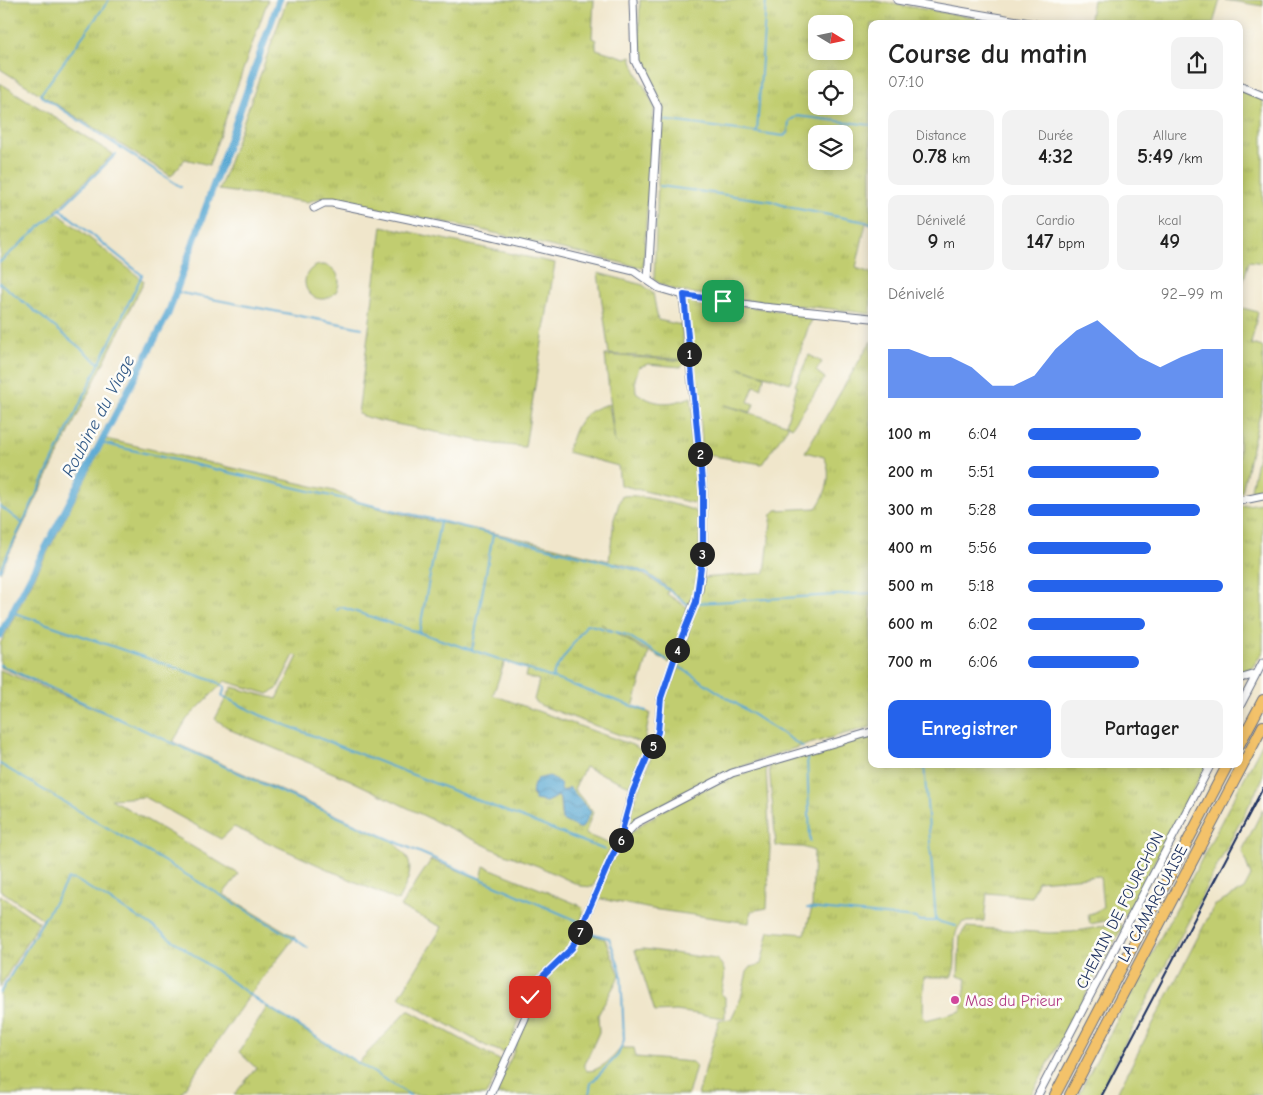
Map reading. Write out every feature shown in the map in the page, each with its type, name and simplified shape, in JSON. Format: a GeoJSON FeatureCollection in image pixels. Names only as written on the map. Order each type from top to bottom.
{"type":"FeatureCollection","features":[{"type":"Feature","properties":{"kind":"highway"},"geometry":{"type":"LineString","coordinates":[[1243,737],[1263,700]]}},
{"type":"Feature","properties":{"kind":"highway","name":"LA CAMARGUAISE"},"geometry":{"type":"LineString","coordinates":[[1243,764],[1263,726]]}},
{"type":"Feature","properties":{"kind":"highway","name":"LA CAMARGUAISE"},"geometry":{"type":"LineString","coordinates":[[1055,1095],[1226,768]]}},
{"type":"Feature","properties":{"kind":"highway","name":"LA CAMARGUAISE"},"geometry":{"type":"LineString","coordinates":[[1070,1095],[1241,768]]}},
{"type":"Feature","properties":{"kind":"street"},"geometry":{"type":"LineString","coordinates":[[633,0],[635,60],[658,107],[648,280]]}},
{"type":"Feature","properties":{"kind":"street"},"geometry":{"type":"LineString","coordinates":[[897,0],[1012,20]]}},
{"type":"Feature","properties":{"kind":"street"},"geometry":{"type":"LineString","coordinates":[[1243,88],[1263,96]]}},
{"type":"Feature","properties":{"kind":"street"},"geometry":{"type":"LineString","coordinates":[[314,208],[324,203],[332,203],[444,226],[634,271],[659,288],[684,295],[763,308],[868,318]]}},
{"type":"Feature","properties":{"kind":"street"},"geometry":{"type":"LineString","coordinates":[[623,837],[623,827],[633,791],[658,732],[661,698],[699,590],[703,552],[703,491],[684,295]]}},
{"type":"Feature","properties":{"kind":"street"},"geometry":{"type":"LineString","coordinates":[[1243,500],[1263,496]]}},
{"type":"Feature","properties":{"kind":"street"},"geometry":{"type":"LineString","coordinates":[[1243,700],[1263,662]]}},
{"type":"Feature","properties":{"kind":"street"},"geometry":{"type":"LineString","coordinates":[[1243,677],[1256,674]]}},
{"type":"Feature","properties":{"kind":"street"},"geometry":{"type":"LineString","coordinates":[[490,1095],[511,1052],[530,997],[541,978],[572,948],[612,856],[623,837],[636,823],[732,773],[868,733]]}},
{"type":"Feature","properties":{"kind":"street","name":"CHEMIN DE FOURCHON"},"geometry":{"type":"LineString","coordinates":[[1038,1095],[1209,768]]}},
{"type":"Feature","properties":{"kind":"green space"},"geometry":{"type":"Polygon","coordinates":[[[0,0],[268,0],[209,165],[185,159],[171,176],[0,69],[0,0]]]}},
{"type":"Feature","properties":{"kind":"green space"},"geometry":{"type":"Polygon","coordinates":[[[287,0],[594,0],[592,38],[596,40],[596,49],[626,58],[631,56],[635,69],[654,107],[643,268],[469,227],[321,198],[307,202],[219,190],[287,0]]]}},
{"type":"Feature","properties":{"kind":"green space"},"geometry":{"type":"Polygon","coordinates":[[[640,0],[869,0],[990,20],[868,20],[868,223],[866,223],[856,268],[868,272],[868,314],[691,293],[667,287],[654,279],[661,105],[655,87],[643,68],[638,52],[640,0]]]}},
{"type":"Feature","properties":{"kind":"green space"},"geometry":{"type":"Polygon","coordinates":[[[1093,0],[1220,0],[1214,20],[1090,20],[1093,0]]]}},
{"type":"Feature","properties":{"kind":"green space"},"geometry":{"type":"Polygon","coordinates":[[[1225,0],[1263,0],[1263,6],[1225,0]]]}},
{"type":"Feature","properties":{"kind":"green space"},"geometry":{"type":"Polygon","coordinates":[[[0,83],[113,154],[55,211],[144,281],[0,572],[0,83]]]}},
{"type":"Feature","properties":{"kind":"green space"},"geometry":{"type":"Polygon","coordinates":[[[1243,92],[1263,99],[1263,263],[1249,261],[1243,283],[1243,92]]]}},
{"type":"Feature","properties":{"kind":"green space"},"geometry":{"type":"Polygon","coordinates":[[[382,226],[555,263],[525,447],[495,444],[376,420],[358,414],[382,226]]]}},
{"type":"Feature","properties":{"kind":"green space"},"geometry":{"type":"Polygon","coordinates":[[[322,265],[329,266],[334,270],[338,275],[338,289],[334,294],[329,298],[322,299],[315,298],[310,294],[306,289],[305,282],[306,275],[310,270],[315,266],[322,265]]]}},
{"type":"Feature","properties":{"kind":"green space"},"geometry":{"type":"Polygon","coordinates":[[[598,273],[643,285],[653,293],[658,320],[681,325],[686,360],[609,354],[598,273]]]}},
{"type":"Feature","properties":{"kind":"green space"},"geometry":{"type":"Polygon","coordinates":[[[688,298],[815,316],[809,325],[790,383],[739,367],[765,376],[761,388],[754,386],[748,402],[754,404],[751,412],[724,405],[786,424],[797,386],[795,385],[809,355],[822,362],[816,371],[825,378],[792,427],[787,424],[788,427],[762,464],[702,454],[700,416],[686,300],[688,298]]]}},
{"type":"Feature","properties":{"kind":"green space"},"geometry":{"type":"Polygon","coordinates":[[[1243,308],[1258,312],[1251,344],[1263,347],[1263,401],[1243,487],[1243,308]]]}},
{"type":"Feature","properties":{"kind":"green space"},"geometry":{"type":"Polygon","coordinates":[[[868,346],[868,728],[807,744],[745,765],[685,792],[656,808],[628,827],[626,825],[659,731],[666,694],[692,623],[702,578],[765,573],[772,514],[776,510],[816,508],[826,490],[828,470],[824,457],[805,452],[868,346]]]}},
{"type":"Feature","properties":{"kind":"green space"},"geometry":{"type":"Polygon","coordinates":[[[605,355],[687,361],[681,367],[648,364],[639,367],[635,379],[636,392],[649,400],[663,403],[676,402],[691,397],[701,501],[693,503],[620,485],[618,466],[567,452],[576,427],[585,415],[609,404],[615,443],[605,355]]]}},
{"type":"Feature","properties":{"kind":"green space"},"geometry":{"type":"Polygon","coordinates":[[[1263,432],[1263,490],[1256,491],[1251,489],[1263,432]]]}},
{"type":"Feature","properties":{"kind":"green space"},"geometry":{"type":"Polygon","coordinates":[[[106,439],[334,491],[372,506],[412,517],[523,539],[609,561],[614,519],[621,497],[635,496],[656,500],[693,510],[700,516],[698,562],[690,607],[656,579],[638,569],[616,563],[641,573],[668,590],[667,594],[688,608],[670,663],[601,624],[649,653],[633,707],[650,713],[644,744],[540,705],[534,700],[539,680],[525,677],[527,668],[505,661],[493,695],[635,746],[645,753],[630,786],[585,767],[574,789],[593,812],[585,834],[612,845],[593,887],[581,886],[538,866],[497,851],[350,780],[233,731],[215,719],[232,687],[277,699],[298,656],[294,655],[277,689],[268,694],[225,681],[187,719],[173,742],[394,841],[406,856],[410,867],[406,885],[398,901],[234,827],[221,839],[144,797],[111,799],[239,874],[223,894],[295,937],[251,993],[180,1095],[0,1095],[0,994],[43,919],[0,890],[0,670],[127,722],[0,667],[0,644],[106,439]],[[534,784],[532,796],[546,802],[558,796],[560,799],[561,816],[582,828],[568,788],[563,791],[559,788],[534,784]]]}},
{"type":"Feature","properties":{"kind":"green space"},"geometry":{"type":"Polygon","coordinates":[[[1263,503],[1263,652],[1249,672],[1243,674],[1243,506],[1263,503]]]}},
{"type":"Feature","properties":{"kind":"green space"},"geometry":{"type":"Polygon","coordinates":[[[868,735],[868,768],[1205,768],[1126,914],[1116,919],[1090,924],[1088,915],[1103,908],[1100,876],[1037,881],[1032,897],[987,893],[984,921],[963,922],[958,928],[955,941],[954,970],[951,977],[924,977],[923,1015],[926,1020],[961,1011],[967,979],[958,976],[960,936],[966,927],[1049,933],[1072,932],[1119,923],[1122,928],[1031,1095],[698,1095],[719,1020],[731,1019],[741,998],[747,972],[751,967],[761,964],[769,931],[805,934],[812,907],[814,851],[802,847],[776,846],[769,766],[868,735]]]}},
{"type":"Feature","properties":{"kind":"green space"},"geometry":{"type":"Polygon","coordinates":[[[1263,742],[1263,778],[1098,1095],[1078,1095],[1263,742]]]}},
{"type":"Feature","properties":{"kind":"green space"},"geometry":{"type":"Polygon","coordinates":[[[766,766],[770,848],[767,908],[751,911],[749,923],[652,909],[596,898],[614,855],[622,842],[634,830],[668,807],[710,787],[766,766]]]}},
{"type":"Feature","properties":{"kind":"green space"},"geometry":{"type":"Polygon","coordinates":[[[1263,809],[1263,1095],[1116,1095],[1214,906],[1244,889],[1251,876],[1242,851],[1263,809]]]}},
{"type":"Feature","properties":{"kind":"green space"},"geometry":{"type":"Polygon","coordinates":[[[431,860],[481,879],[484,866],[579,905],[583,909],[583,915],[570,947],[532,984],[508,1051],[505,1053],[486,1046],[399,997],[442,927],[400,907],[431,860]]]}},
{"type":"Feature","properties":{"kind":"green space"},"geometry":{"type":"Polygon","coordinates":[[[0,895],[39,922],[0,987],[0,895]]]}},
{"type":"Feature","properties":{"kind":"green space"},"geometry":{"type":"Polygon","coordinates":[[[585,932],[605,939],[620,975],[598,1015],[599,1032],[584,1066],[587,1071],[597,1069],[610,1060],[621,1048],[634,1048],[636,1057],[692,1062],[696,1066],[688,1095],[493,1095],[512,1056],[530,1003],[545,977],[565,958],[585,932]]]}},
{"type":"Feature","properties":{"kind":"green space"},"geometry":{"type":"Polygon","coordinates":[[[644,949],[716,959],[724,971],[721,994],[725,997],[725,1018],[676,1011],[655,1012],[635,950],[644,949]]]}},
{"type":"Feature","properties":{"kind":"green space"},"geometry":{"type":"Polygon","coordinates":[[[267,1007],[358,1063],[408,1010],[503,1062],[486,1095],[234,1095],[256,1068],[239,1052],[267,1007]]]}},
{"type":"Feature","properties":{"kind":"water"},"geometry":{"type":"Polygon","coordinates":[[[549,776],[560,783],[561,790],[566,791],[569,787],[591,812],[582,828],[562,820],[558,796],[546,802],[535,800],[533,787],[535,782],[537,779],[549,776]]]}},
{"type":"Feature","properties":{"kind":"waterway"},"geometry":{"type":"LineString","coordinates":[[109,0],[40,95],[181,187]]}},
{"type":"Feature","properties":{"kind":"waterway","name":"Roubine du Viage"},"geometry":{"type":"LineString","coordinates":[[208,201],[279,0]]}},
{"type":"Feature","properties":{"kind":"waterway"},"geometry":{"type":"LineString","coordinates":[[757,132],[766,0]]}},
{"type":"Feature","properties":{"kind":"waterway"},"geometry":{"type":"LineString","coordinates":[[662,120],[784,136],[788,132],[789,121],[797,116],[868,125]]}},
{"type":"Feature","properties":{"kind":"waterway"},"geometry":{"type":"LineString","coordinates":[[0,262],[60,209],[116,154]]}},
{"type":"Feature","properties":{"kind":"waterway"},"geometry":{"type":"LineString","coordinates":[[660,186],[771,201],[788,207],[868,222]]}},
{"type":"Feature","properties":{"kind":"waterway","name":"Roubine du Viage"},"geometry":{"type":"LineString","coordinates":[[0,635],[168,314],[207,204]]}},
{"type":"Feature","properties":{"kind":"waterway"},"geometry":{"type":"LineString","coordinates":[[0,570],[142,275],[60,209]]}},
{"type":"Feature","properties":{"kind":"waterway"},"geometry":{"type":"LineString","coordinates":[[0,283],[99,363]]}},
{"type":"Feature","properties":{"kind":"waterway"},"geometry":{"type":"LineString","coordinates":[[176,292],[362,328]]}},
{"type":"Feature","properties":{"kind":"waterway"},"geometry":{"type":"LineString","coordinates":[[101,443],[440,521],[634,569],[647,574],[690,606]]}},
{"type":"Feature","properties":{"kind":"waterway"},"geometry":{"type":"LineString","coordinates":[[0,506],[23,524]]}},
{"type":"Feature","properties":{"kind":"waterway"},"geometry":{"type":"LineString","coordinates":[[419,633],[440,522]]}},
{"type":"Feature","properties":{"kind":"waterway"},"geometry":{"type":"LineString","coordinates":[[472,650],[493,534]]}},
{"type":"Feature","properties":{"kind":"waterway"},"geometry":{"type":"LineString","coordinates":[[696,603],[868,593]]}},
{"type":"Feature","properties":{"kind":"waterway"},"geometry":{"type":"LineString","coordinates":[[337,610],[341,607],[484,654],[646,711]]}},
{"type":"Feature","properties":{"kind":"waterway"},"geometry":{"type":"LineString","coordinates":[[12,612],[217,682],[225,687],[222,696],[260,715],[605,850]]}},
{"type":"Feature","properties":{"kind":"waterway"},"geometry":{"type":"LineString","coordinates":[[552,678],[555,670],[587,624],[627,635],[667,660]]}},
{"type":"Feature","properties":{"kind":"waterway"},"geometry":{"type":"LineString","coordinates":[[0,665],[274,789],[580,922]]}},
{"type":"Feature","properties":{"kind":"waterway"},"geometry":{"type":"LineString","coordinates":[[678,666],[803,747]]}},
{"type":"Feature","properties":{"kind":"waterway"},"geometry":{"type":"LineString","coordinates":[[807,756],[810,841]]}},
{"type":"Feature","properties":{"kind":"waterway"},"geometry":{"type":"LineString","coordinates":[[0,764],[308,948]]}},
{"type":"Feature","properties":{"kind":"waterway"},"geometry":{"type":"LineString","coordinates":[[924,768],[936,921]]}},
{"type":"Feature","properties":{"kind":"waterway"},"geometry":{"type":"LineString","coordinates":[[0,993],[68,879],[76,880],[157,929],[263,1004],[410,1095]]}},
{"type":"Feature","properties":{"kind":"waterway"},"geometry":{"type":"LineString","coordinates":[[807,908],[917,918],[918,921],[936,921],[956,926]]}},
{"type":"Feature","properties":{"kind":"waterway"},"geometry":{"type":"LineString","coordinates":[[587,932],[609,938],[621,972],[624,1040],[618,1055],[591,1083],[589,1095]]}},
{"type":"Feature","properties":{"kind":"railway"},"geometry":{"type":"LineString","coordinates":[[1102,1095],[1263,788]]}},
{"type":"Feature","properties":{"kind":"place","name":"Mas du Prieur"},"geometry":{"type":"Point","coordinates":[955,1000]}},
{"type":"Feature","properties":{"kind":"route"},"geometry":{"type":"LineString","coordinates":[[530,997],[541,978],[572,948],[583,928],[612,856],[623,837],[623,827],[633,791],[658,732],[661,698],[696,602],[703,552],[704,514],[700,439],[685,326],[684,295],[723,301]]}}]}
